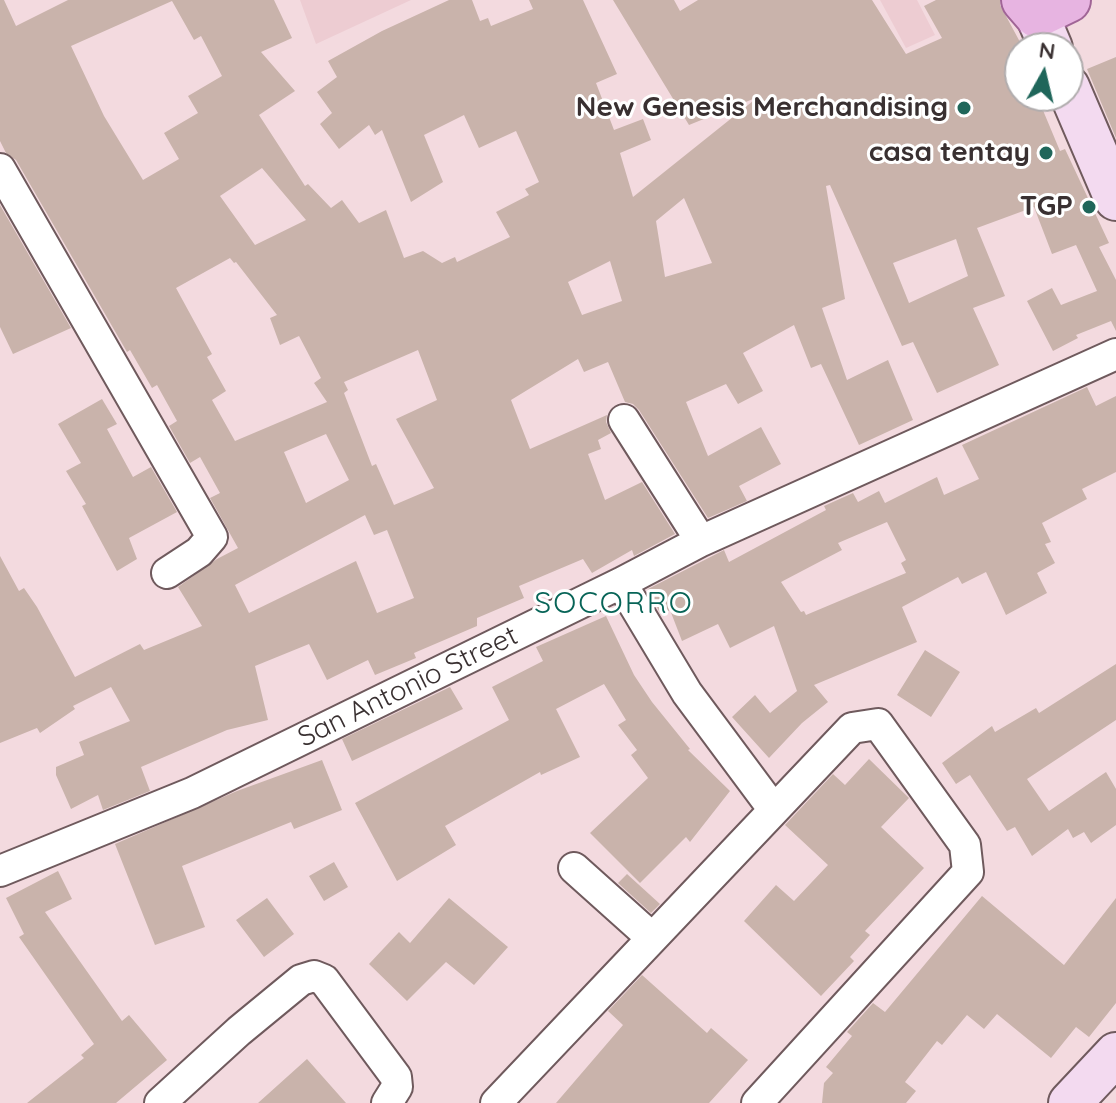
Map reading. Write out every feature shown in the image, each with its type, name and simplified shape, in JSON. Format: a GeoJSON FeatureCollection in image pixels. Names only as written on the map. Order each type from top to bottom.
{"type":"FeatureCollection","features":[{"type":"Feature","properties":{"kind":"main road"},"geometry":{"type":"LineString","coordinates":[[1079,112],[1116,199]]}},
{"type":"Feature","properties":{"kind":"main road"},"geometry":{"type":"LineString","coordinates":[[1070,1103],[1116,1054]]}},
{"type":"Feature","properties":{"kind":"street"},"geometry":{"type":"LineString","coordinates":[[0,169],[212,537],[199,552],[167,573]]}},
{"type":"Feature","properties":{"kind":"street","name":"San Antonio Street"},"geometry":{"type":"LineString","coordinates":[[0,871],[192,793],[701,541],[1116,354]]}},
{"type":"Feature","properties":{"kind":"street"},"geometry":{"type":"LineString","coordinates":[[624,420],[701,541]]}},
{"type":"Feature","properties":{"kind":"street"},"geometry":{"type":"LineString","coordinates":[[621,583],[687,693],[774,810]]}},
{"type":"Feature","properties":{"kind":"street"},"geometry":{"type":"LineString","coordinates":[[496,1103],[852,728],[878,724],[965,845],[968,872],[757,1103]]}},
{"type":"Feature","properties":{"kind":"street"},"geometry":{"type":"LineString","coordinates":[[574,868],[651,937]]}},
{"type":"Feature","properties":{"kind":"street"},"geometry":{"type":"LineString","coordinates":[[160,1103],[301,980],[314,976],[324,980],[396,1077],[397,1087],[387,1103]]}},
{"type":"Feature","properties":{"kind":"shaded area"},"geometry":{"type":"Polygon","coordinates":[[[300,0],[411,0],[316,44],[300,0]]]}},
{"type":"Feature","properties":{"kind":"shaded area"},"geometry":{"type":"Polygon","coordinates":[[[880,0],[917,0],[935,35],[906,48],[880,0]]]}},
{"type":"Feature","properties":{"kind":"building"},"geometry":{"type":"Polygon","coordinates":[[[0,0],[4,0],[16,26],[68,0],[274,0],[292,38],[261,52],[295,91],[259,115],[305,186],[308,184],[331,208],[342,200],[359,223],[386,210],[404,258],[423,251],[442,263],[455,257],[457,262],[510,237],[496,212],[529,195],[525,189],[539,182],[516,131],[479,148],[464,115],[424,135],[443,182],[411,202],[382,130],[375,135],[369,125],[339,149],[320,124],[332,113],[317,92],[337,77],[328,61],[382,31],[449,0],[472,0],[480,21],[488,18],[491,26],[533,9],[529,0],[583,0],[617,74],[596,83],[614,130],[643,119],[651,140],[620,153],[633,197],[758,97],[689,125],[613,0],[674,0],[680,11],[698,0],[872,0],[906,54],[942,38],[924,6],[936,0],[1000,0],[1015,32],[1004,32],[1004,112],[1044,112],[1060,151],[1065,149],[1109,243],[1099,247],[1116,280],[1116,331],[1111,321],[1076,335],[1078,338],[1053,351],[1027,301],[1052,288],[1061,305],[1097,291],[1076,245],[1052,254],[1034,207],[977,228],[1005,296],[973,308],[999,365],[937,393],[913,342],[902,346],[830,185],[826,186],[845,299],[822,308],[847,380],[888,360],[913,420],[859,445],[821,364],[811,368],[794,325],[743,353],[763,391],[738,404],[726,384],[686,402],[708,456],[761,427],[781,464],[739,486],[747,501],[708,518],[639,410],[625,402],[608,362],[584,372],[578,359],[511,400],[530,449],[607,415],[606,422],[611,433],[598,440],[601,449],[588,454],[605,500],[642,482],[675,534],[634,556],[632,550],[592,573],[583,559],[519,586],[524,598],[477,618],[477,626],[414,653],[416,658],[375,675],[368,660],[327,680],[309,644],[255,666],[268,720],[227,730],[141,767],[150,791],[103,810],[98,795],[71,809],[56,775],[56,767],[84,755],[79,742],[130,721],[111,687],[73,706],[75,709],[40,733],[37,728],[0,743],[0,556],[19,591],[24,588],[37,607],[75,677],[140,644],[144,650],[202,626],[178,587],[238,548],[210,498],[220,493],[200,457],[190,463],[169,426],[177,421],[157,385],[152,388],[130,350],[127,352],[16,160],[6,153],[0,141],[0,0]],[[172,1],[71,46],[104,116],[143,180],[179,159],[164,133],[198,113],[188,96],[222,76],[201,36],[194,40],[172,1]],[[262,168],[220,196],[255,245],[306,220],[262,168]],[[684,198],[656,221],[665,277],[712,263],[684,198]],[[956,239],[893,263],[909,303],[968,276],[956,239]],[[230,258],[176,288],[212,354],[207,357],[226,391],[212,400],[235,441],[327,402],[314,383],[321,378],[299,336],[280,345],[270,318],[277,315],[236,262],[230,258]],[[610,261],[568,282],[582,315],[622,301],[610,261]],[[418,350],[344,382],[348,390],[344,393],[372,466],[376,464],[394,505],[434,488],[396,419],[437,400],[418,350]],[[326,434],[284,452],[306,503],[349,480],[326,434]],[[365,515],[235,585],[249,613],[356,561],[377,613],[414,598],[387,530],[374,535],[365,515]]]}},
{"type":"Feature","properties":{"kind":"building"},"geometry":{"type":"Polygon","coordinates":[[[1116,57],[1116,138],[1087,69],[1116,57]]]}},
{"type":"Feature","properties":{"kind":"building"},"geometry":{"type":"Polygon","coordinates":[[[0,205],[71,328],[13,354],[0,327],[0,205]]]}},
{"type":"Feature","properties":{"kind":"building"},"geometry":{"type":"Polygon","coordinates":[[[1087,387],[1096,406],[1116,396],[1116,472],[1082,489],[1087,499],[1042,523],[1051,542],[1045,544],[1055,563],[1037,573],[1047,593],[1006,615],[986,572],[962,584],[958,577],[902,607],[917,642],[814,685],[828,702],[802,723],[769,758],[732,717],[755,695],[770,713],[797,691],[774,626],[730,648],[718,624],[682,641],[670,610],[661,615],[648,589],[724,550],[729,562],[826,510],[824,506],[853,493],[858,502],[879,491],[885,503],[937,477],[944,495],[979,479],[962,445],[1087,387]],[[887,522],[838,543],[842,550],[781,582],[806,615],[906,573],[901,563],[906,560],[887,522]]]}},
{"type":"Feature","properties":{"kind":"building"},"geometry":{"type":"Polygon","coordinates":[[[102,399],[117,424],[107,429],[133,477],[151,467],[177,512],[129,538],[137,559],[117,571],[82,506],[86,504],[66,471],[81,463],[58,424],[102,399]]]}},
{"type":"Feature","properties":{"kind":"building"},"geometry":{"type":"Polygon","coordinates":[[[606,616],[634,675],[652,702],[688,750],[730,791],[690,842],[686,837],[640,883],[590,833],[648,778],[631,755],[637,750],[618,725],[626,720],[604,684],[556,709],[580,757],[541,775],[540,772],[445,826],[456,845],[397,881],[355,803],[509,720],[492,687],[543,661],[536,647],[606,616]]]}},
{"type":"Feature","properties":{"kind":"building"},"geometry":{"type":"Polygon","coordinates":[[[925,650],[960,672],[931,717],[897,695],[925,650]]]}},
{"type":"Feature","properties":{"kind":"building"},"geometry":{"type":"Polygon","coordinates":[[[1116,664],[1116,720],[1027,779],[1049,811],[1106,772],[1116,789],[1116,825],[1091,843],[1084,832],[1073,838],[1068,829],[1032,856],[1015,827],[1007,831],[970,775],[956,784],[942,763],[992,726],[995,732],[1036,708],[1039,713],[1116,664]]]}},
{"type":"Feature","properties":{"kind":"building"},"geometry":{"type":"Polygon","coordinates":[[[450,687],[463,709],[352,761],[342,739],[450,687]]]}},
{"type":"Feature","properties":{"kind":"building"},"geometry":{"type":"Polygon","coordinates":[[[869,759],[909,798],[881,827],[924,868],[865,931],[870,935],[850,957],[854,961],[821,996],[744,921],[776,885],[794,901],[828,865],[785,825],[833,774],[845,785],[869,759]]]}},
{"type":"Feature","properties":{"kind":"building"},"geometry":{"type":"Polygon","coordinates":[[[322,760],[342,810],[294,829],[291,822],[182,866],[205,927],[155,945],[115,844],[237,791],[322,760]]]}},
{"type":"Feature","properties":{"kind":"building"},"geometry":{"type":"Polygon","coordinates":[[[334,862],[348,887],[324,901],[309,876],[334,862]]]}},
{"type":"Feature","properties":{"kind":"building"},"geometry":{"type":"Polygon","coordinates":[[[58,871],[72,899],[45,912],[122,1021],[129,1015],[167,1060],[116,1103],[27,1103],[84,1058],[81,1055],[94,1044],[19,937],[24,934],[6,898],[58,871]]]}},
{"type":"Feature","properties":{"kind":"building"},"geometry":{"type":"Polygon","coordinates":[[[627,874],[660,904],[651,913],[618,883],[627,874]]]}},
{"type":"Feature","properties":{"kind":"building"},"geometry":{"type":"Polygon","coordinates":[[[982,896],[1064,965],[1116,898],[1116,1003],[1089,1037],[1076,1027],[1051,1058],[997,1014],[984,1029],[967,1015],[942,1045],[937,1041],[905,1082],[916,1091],[906,1103],[822,1103],[824,1083],[833,1073],[826,1067],[852,1036],[847,1032],[873,1003],[885,1012],[982,896]]]}},
{"type":"Feature","properties":{"kind":"building"},"geometry":{"type":"Polygon","coordinates":[[[267,898],[294,934],[264,957],[236,920],[267,898]]]}},
{"type":"Feature","properties":{"kind":"building"},"geometry":{"type":"Polygon","coordinates":[[[449,898],[508,947],[474,985],[446,962],[407,1001],[369,964],[399,932],[410,943],[449,898]]]}},
{"type":"Feature","properties":{"kind":"building"},"geometry":{"type":"Polygon","coordinates":[[[642,975],[707,1033],[711,1028],[748,1060],[709,1103],[556,1103],[623,1025],[608,1011],[642,975]]]}},
{"type":"Feature","properties":{"kind":"building"},"geometry":{"type":"Polygon","coordinates":[[[307,1059],[346,1103],[258,1103],[307,1059]]]}},
{"type":"Feature","properties":{"kind":"place","name":"New Genesis Merchandising"},"geometry":{"type":"Point","coordinates":[964,108]}},
{"type":"Feature","properties":{"kind":"place","name":"casa tentay"},"geometry":{"type":"Point","coordinates":[1046,153]}},
{"type":"Feature","properties":{"kind":"place","name":"TGP"},"geometry":{"type":"Point","coordinates":[1089,207]}},
{"type":"Feature","properties":{"kind":"district","name":"SOCORRO"},"geometry":{"type":"Point","coordinates":[614,604]}}]}
